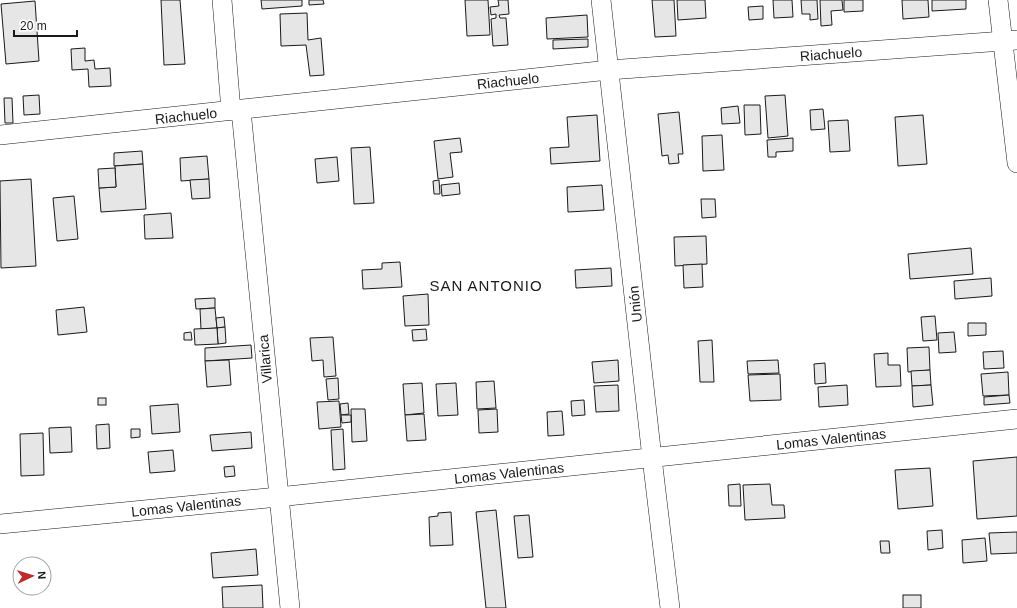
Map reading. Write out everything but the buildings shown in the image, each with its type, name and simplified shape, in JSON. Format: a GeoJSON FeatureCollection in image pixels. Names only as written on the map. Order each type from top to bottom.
{"type":"FeatureCollection","features":[{"type":"Feature","properties":{"kind":"street","name":"Villarica"},"geometry":{"type":"LineString","coordinates":[[222,0],[236,111],[290,608]]}},
{"type":"Feature","properties":{"kind":"street","name":"Unión"},"geometry":{"type":"LineString","coordinates":[[601,0],[670,608]]}},
{"type":"Feature","properties":{"kind":"street"},"geometry":{"type":"LineString","coordinates":[[998,0],[1010,41],[1017,163]]}},
{"type":"Feature","properties":{"kind":"street","name":"Riachuelo"},"geometry":{"type":"LineString","coordinates":[[0,136],[609,70],[1010,41]]}},
{"type":"Feature","properties":{"kind":"street","name":"Lomas Valentinas"},"geometry":{"type":"LineString","coordinates":[[0,524],[278,497],[1017,419]]}},
{"type":"Feature","properties":{"kind":"district","name":"SAN ANTONIO"},"geometry":{"type":"Point","coordinates":[486,285]}}]}
